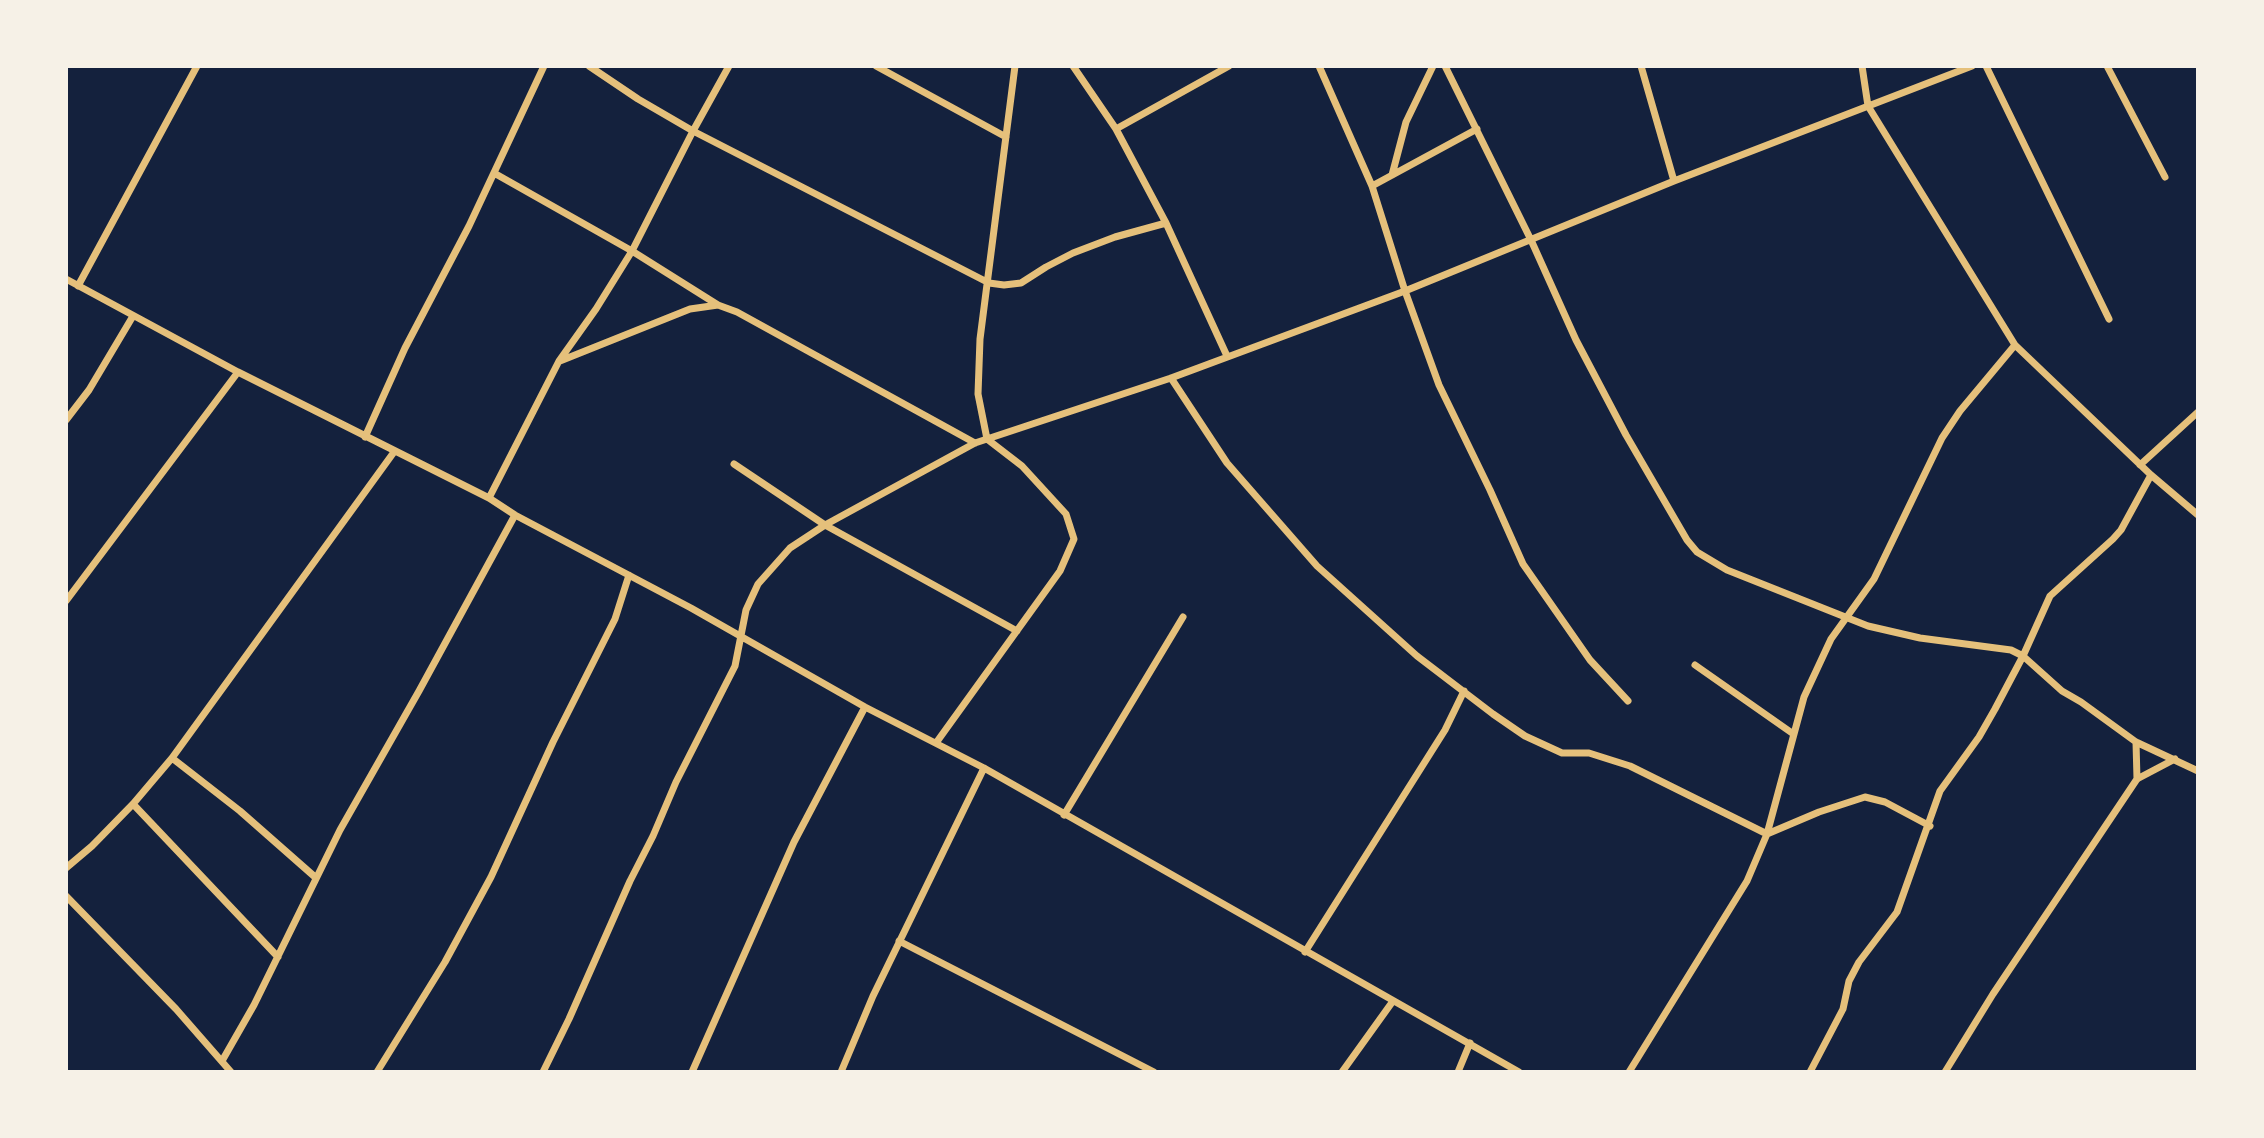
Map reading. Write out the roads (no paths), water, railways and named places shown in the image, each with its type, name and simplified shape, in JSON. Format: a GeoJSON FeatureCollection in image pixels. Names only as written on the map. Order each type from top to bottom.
{"type":"FeatureCollection","features":[{"type":"Feature","properties":{"kind":"street"},"geometry":{"type":"LineString","coordinates":[[78,286],[197,66]]}},
{"type":"Feature","properties":{"kind":"street"},"geometry":{"type":"LineString","coordinates":[[365,437],[405,348],[494,173],[544,66]]}},
{"type":"Feature","properties":{"kind":"street"},"geometry":{"type":"LineString","coordinates":[[589,66],[693,131],[989,282],[1004,285],[1021,283],[1073,253],[1115,237],[1166,223]]}},
{"type":"Feature","properties":{"kind":"street"},"geometry":{"type":"LineString","coordinates":[[489,498],[559,361],[632,251],[729,66]]}},
{"type":"Feature","properties":{"kind":"street"},"geometry":{"type":"LineString","coordinates":[[876,66],[1006,137]]}},
{"type":"Feature","properties":{"kind":"street"},"geometry":{"type":"LineString","coordinates":[[936,743],[1060,570],[1074,539],[1066,514],[1021,466],[987,439],[978,394],[980,340],[1015,66]]}},
{"type":"Feature","properties":{"kind":"street"},"geometry":{"type":"LineString","coordinates":[[1073,66],[1116,128],[1166,223],[1227,356]]}},
{"type":"Feature","properties":{"kind":"street"},"geometry":{"type":"LineString","coordinates":[[1116,128],[1229,66]]}},
{"type":"Feature","properties":{"kind":"street"},"geometry":{"type":"LineString","coordinates":[[1320,66],[1372,186],[1439,386],[1523,564],[1590,660],[1628,701]]}},
{"type":"Feature","properties":{"kind":"street"},"geometry":{"type":"LineString","coordinates":[[1392,175],[1406,122],[1433,66]]}},
{"type":"Feature","properties":{"kind":"street"},"geometry":{"type":"LineString","coordinates":[[1445,66],[1531,240],[1576,340],[1626,435],[1697,552],[1727,570],[1844,618],[1920,638],[2004,648],[2023,656],[2062,691],[2136,742],[2197,771]]}},
{"type":"Feature","properties":{"kind":"street"},"geometry":{"type":"LineString","coordinates":[[1641,66],[1674,181]]}},
{"type":"Feature","properties":{"kind":"street"},"geometry":{"type":"LineString","coordinates":[[1861,66],[1868,106],[2015,345],[2151,475],[2197,515]]}},
{"type":"Feature","properties":{"kind":"street"},"geometry":{"type":"LineString","coordinates":[[543,1072],[676,782],[735,666],[746,610],[758,584],[790,548],[825,525],[975,443],[1171,378],[1405,290],[1674,181],[1972,66]]}},
{"type":"Feature","properties":{"kind":"street"},"geometry":{"type":"LineString","coordinates":[[1986,66],[2109,319]]}},
{"type":"Feature","properties":{"kind":"street"},"geometry":{"type":"LineString","coordinates":[[2107,66],[2165,177]]}},
{"type":"Feature","properties":{"kind":"street"},"geometry":{"type":"LineString","coordinates":[[1372,186],[1477,129]]}},
{"type":"Feature","properties":{"kind":"street"},"geometry":{"type":"LineString","coordinates":[[494,173],[632,251],[718,305],[737,312],[975,443]]}},
{"type":"Feature","properties":{"kind":"street"},"geometry":{"type":"LineString","coordinates":[[66,279],[237,372],[489,498],[515,515],[629,575],[865,707],[984,768],[1519,1072]]}},
{"type":"Feature","properties":{"kind":"street"},"geometry":{"type":"LineString","coordinates":[[559,361],[690,309],[718,305]]}},
{"type":"Feature","properties":{"kind":"street"},"geometry":{"type":"LineString","coordinates":[[66,420],[89,390],[133,316]]}},
{"type":"Feature","properties":{"kind":"street"},"geometry":{"type":"LineString","coordinates":[[1629,1072],[1747,881],[1767,834],[1792,733],[1817,666],[1844,618],[1874,579],[1942,438],[1960,411],[2015,345]]}},
{"type":"Feature","properties":{"kind":"street"},"geometry":{"type":"LineString","coordinates":[[66,601],[237,372]]}},
{"type":"Feature","properties":{"kind":"street"},"geometry":{"type":"LineString","coordinates":[[1171,378],[1227,463],[1309,557],[1417,656],[1525,736],[1562,752],[1589,752],[1630,766],[1767,834],[1819,812],[1865,797],[1885,802],[1930,825]]}},
{"type":"Feature","properties":{"kind":"street"},"geometry":{"type":"LineString","coordinates":[[2140,464],[2197,412]]}},
{"type":"Feature","properties":{"kind":"street"},"geometry":{"type":"LineString","coordinates":[[66,868],[133,804],[172,758],[394,452]]}},
{"type":"Feature","properties":{"kind":"street"},"geometry":{"type":"LineString","coordinates":[[734,464],[825,525],[1017,631]]}},
{"type":"Feature","properties":{"kind":"street"},"geometry":{"type":"LineString","coordinates":[[1810,1072],[1843,1009],[1849,981],[1859,962],[1897,912],[1941,791],[1979,737],[2023,656],[2050,596],[2113,539],[2151,475]]}},
{"type":"Feature","properties":{"kind":"street"},"geometry":{"type":"LineString","coordinates":[[222,1061],[278,957],[315,877],[515,515]]}},
{"type":"Feature","properties":{"kind":"street"},"geometry":{"type":"LineString","coordinates":[[377,1072],[445,962],[491,877],[615,619],[629,575]]}},
{"type":"Feature","properties":{"kind":"street"},"geometry":{"type":"LineString","coordinates":[[1064,815],[1184,617]]}},
{"type":"Feature","properties":{"kind":"street"},"geometry":{"type":"LineString","coordinates":[[1695,665],[1792,733]]}},
{"type":"Feature","properties":{"kind":"street"},"geometry":{"type":"LineString","coordinates":[[1305,952],[1445,730],[1464,691]]}},
{"type":"Feature","properties":{"kind":"street"},"geometry":{"type":"LineString","coordinates":[[692,1072],[794,842],[865,707]]}},
{"type":"Feature","properties":{"kind":"street"},"geometry":{"type":"LineString","coordinates":[[2136,742],[2137,779]]}},
{"type":"Feature","properties":{"kind":"street"},"geometry":{"type":"LineString","coordinates":[[172,758],[240,811],[315,877]]}},
{"type":"Feature","properties":{"kind":"street"},"geometry":{"type":"LineString","coordinates":[[1945,1072],[1993,994],[2137,779],[2175,759]]}},
{"type":"Feature","properties":{"kind":"street"},"geometry":{"type":"LineString","coordinates":[[841,1072],[899,941],[984,768]]}},
{"type":"Feature","properties":{"kind":"street"},"geometry":{"type":"LineString","coordinates":[[133,804],[278,957]]}},
{"type":"Feature","properties":{"kind":"street"},"geometry":{"type":"LineString","coordinates":[[66,896],[176,1009],[232,1072]]}},
{"type":"Feature","properties":{"kind":"street"},"geometry":{"type":"LineString","coordinates":[[899,941],[1154,1072]]}},
{"type":"Feature","properties":{"kind":"street"},"geometry":{"type":"LineString","coordinates":[[1342,1072],[1393,1001]]}},
{"type":"Feature","properties":{"kind":"street"},"geometry":{"type":"LineString","coordinates":[[1458,1072],[1470,1043]]}}]}
